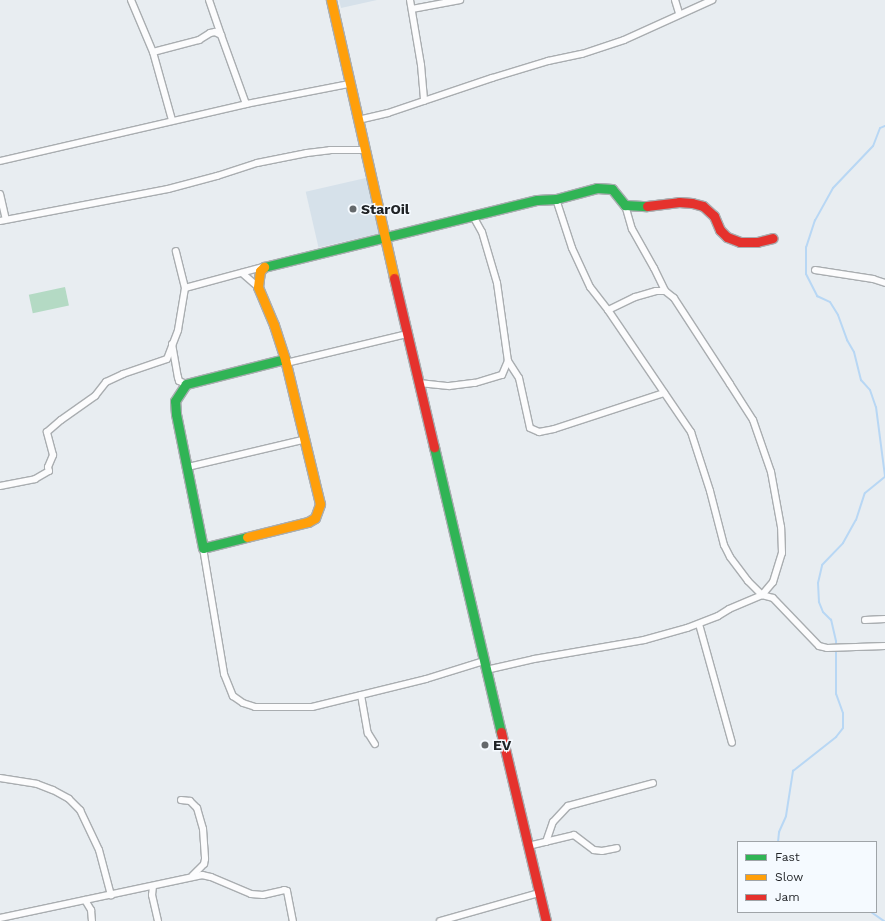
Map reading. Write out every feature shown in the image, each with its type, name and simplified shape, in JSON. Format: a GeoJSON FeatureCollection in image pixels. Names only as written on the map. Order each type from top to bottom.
{"type":"FeatureCollection","features":[{"type":"Feature","properties":{"kind":"street"},"geometry":{"type":"LineString","coordinates":[[131,0],[153,52],[172,120]]}},
{"type":"Feature","properties":{"kind":"street"},"geometry":{"type":"LineString","coordinates":[[209,0],[246,104]]}},
{"type":"Feature","properties":{"kind":"street"},"geometry":{"type":"LineString","coordinates":[[331,0],[349,84],[386,236],[407,334],[546,921]]}},
{"type":"Feature","properties":{"kind":"street"},"geometry":{"type":"LineString","coordinates":[[410,0],[424,101]]}},
{"type":"Feature","properties":{"kind":"street"},"geometry":{"type":"LineString","coordinates":[[412,10],[460,0]]}},
{"type":"Feature","properties":{"kind":"street"},"geometry":{"type":"LineString","coordinates":[[676,0],[679,14]]}},
{"type":"Feature","properties":{"kind":"street"},"geometry":{"type":"LineString","coordinates":[[358,120],[424,101],[548,61],[582,54],[624,40],[712,0]]}},
{"type":"Feature","properties":{"kind":"street"},"geometry":{"type":"LineString","coordinates":[[153,52],[198,40],[210,33],[214,32],[221,34]]}},
{"type":"Feature","properties":{"kind":"street"},"geometry":{"type":"LineString","coordinates":[[0,161],[172,120],[349,84]]}},
{"type":"Feature","properties":{"kind":"street"},"geometry":{"type":"LineString","coordinates":[[0,194],[3,220],[168,189],[217,176],[257,163],[308,153],[330,150],[365,150]]}},
{"type":"Feature","properties":{"kind":"street"},"geometry":{"type":"LineString","coordinates":[[185,288],[386,236],[536,200],[556,199],[585,190],[609,188],[626,205],[632,229],[665,291],[674,298],[753,420],[771,472],[781,527],[782,553],[773,582],[762,595],[699,624],[644,640],[534,659],[485,665],[426,678],[312,707],[255,708],[243,703],[233,696],[228,687],[223,668],[204,548],[175,402],[178,394],[186,384],[407,334]]}},
{"type":"Feature","properties":{"kind":"street"},"geometry":{"type":"LineString","coordinates":[[556,199],[572,248],[590,287],[608,310],[691,432],[710,491],[724,545],[730,557],[748,581],[762,595],[773,598],[819,646],[831,648],[885,646]]}},
{"type":"Feature","properties":{"kind":"street"},"geometry":{"type":"LineString","coordinates":[[626,205],[643,206],[679,202],[692,203],[703,206],[714,216],[720,230],[727,237],[740,242],[757,242],[773,238]]}},
{"type":"Feature","properties":{"kind":"street"},"geometry":{"type":"LineString","coordinates":[[473,216],[482,232],[498,287],[508,361],[518,378],[530,428],[535,431],[554,430],[664,394]]}},
{"type":"Feature","properties":{"kind":"street"},"geometry":{"type":"LineString","coordinates":[[0,486],[35,479],[49,471],[48,467],[53,455],[47,432],[95,396],[106,382],[123,374],[167,359],[178,330],[185,288],[176,251]]}},
{"type":"Feature","properties":{"kind":"street"},"geometry":{"type":"LineString","coordinates":[[258,287],[260,271],[263,267]]}},
{"type":"Feature","properties":{"kind":"street"},"geometry":{"type":"LineString","coordinates":[[815,270],[873,279],[885,283]]}},
{"type":"Feature","properties":{"kind":"street"},"geometry":{"type":"LineString","coordinates":[[204,548],[308,522],[315,518],[320,504],[306,439],[286,361],[274,325],[258,287],[242,273]]}},
{"type":"Feature","properties":{"kind":"street"},"geometry":{"type":"LineString","coordinates":[[608,310],[635,297],[656,291],[665,291]]}},
{"type":"Feature","properties":{"kind":"street"},"geometry":{"type":"LineString","coordinates":[[172,344],[179,380],[186,384]]}},
{"type":"Feature","properties":{"kind":"street"},"geometry":{"type":"LineString","coordinates":[[419,383],[449,386],[475,383],[502,375],[508,361]]}},
{"type":"Feature","properties":{"kind":"street"},"geometry":{"type":"LineString","coordinates":[[188,467],[306,439]]}},
{"type":"Feature","properties":{"kind":"street"},"geometry":{"type":"LineString","coordinates":[[864,620],[885,618]]}},
{"type":"Feature","properties":{"kind":"street"},"geometry":{"type":"LineString","coordinates":[[699,624],[732,743]]}},
{"type":"Feature","properties":{"kind":"street"},"geometry":{"type":"LineString","coordinates":[[361,695],[368,733],[375,744]]}},
{"type":"Feature","properties":{"kind":"street"},"geometry":{"type":"LineString","coordinates":[[0,778],[37,784],[53,790],[69,800],[80,810],[99,850],[111,894]]}},
{"type":"Feature","properties":{"kind":"street"},"geometry":{"type":"LineString","coordinates":[[546,842],[553,822],[568,806],[653,783]]}},
{"type":"Feature","properties":{"kind":"street"},"geometry":{"type":"LineString","coordinates":[[181,800],[190,801],[197,808],[204,842],[204,864],[192,876]]}},
{"type":"Feature","properties":{"kind":"street"},"geometry":{"type":"LineString","coordinates":[[528,846],[576,835],[594,850],[602,851],[617,848]]}},
{"type":"Feature","properties":{"kind":"street"},"geometry":{"type":"LineString","coordinates":[[0,918],[153,886],[192,876],[206,875],[251,894],[263,895],[284,890],[287,891],[293,921]]}},
{"type":"Feature","properties":{"kind":"street"},"geometry":{"type":"LineString","coordinates":[[153,886],[152,895],[158,921]]}},
{"type":"Feature","properties":{"kind":"street"},"geometry":{"type":"LineString","coordinates":[[440,921],[539,893]]}},
{"type":"Feature","properties":{"kind":"street"},"geometry":{"type":"LineString","coordinates":[[85,900],[91,910],[92,921]]}},
{"type":"Feature","properties":{"kind":"shaded area"},"geometry":{"type":"Polygon","coordinates":[[[339,0],[377,0],[341,8],[339,0]]]}},
{"type":"Feature","properties":{"kind":"shaded area"},"geometry":{"type":"Polygon","coordinates":[[[370,177],[383,233],[319,247],[306,192],[370,177]]]}},
{"type":"Feature","properties":{"kind":"green space"},"geometry":{"type":"Polygon","coordinates":[[[65,287],[69,306],[33,313],[29,295],[65,287]]]}},
{"type":"Feature","properties":{"kind":"waterway"},"geometry":{"type":"LineString","coordinates":[[885,126],[880,128],[873,146],[833,188],[815,220],[806,247],[806,274],[817,296],[830,302],[838,315],[847,340],[854,352],[861,380],[870,390],[876,407],[885,476]]}},
{"type":"Feature","properties":{"kind":"waterway"},"geometry":{"type":"LineString","coordinates":[[778,841],[779,832],[786,816],[793,771],[836,737],[843,728],[843,713],[836,694],[836,641],[831,620],[823,612],[819,602],[818,583],[822,565],[843,543],[856,520],[865,493],[885,477]]}},
{"type":"Feature","properties":{"kind":"waterway"},"geometry":{"type":"LineString","coordinates":[[872,913],[884,921]]}},
{"type":"Feature","properties":{"kind":"traffic: fast"},"geometry":{"type":"LineString","coordinates":[[264,267],[537,200],[556,199],[597,188],[612,189],[625,205],[647,206]]}},
{"type":"Feature","properties":{"kind":"traffic: fast"},"geometry":{"type":"LineString","coordinates":[[247,537],[203,548],[176,414],[175,401],[186,384],[285,359]]}},
{"type":"Feature","properties":{"kind":"traffic: fast"},"geometry":{"type":"LineString","coordinates":[[434,447],[501,732]]}},
{"type":"Feature","properties":{"kind":"traffic: slow"},"geometry":{"type":"LineString","coordinates":[[331,0],[394,278]]}},
{"type":"Feature","properties":{"kind":"traffic: slow"},"geometry":{"type":"LineString","coordinates":[[247,537],[308,522],[315,518],[320,504],[285,359],[274,325],[258,287],[260,271],[264,267]]}},
{"type":"Feature","properties":{"kind":"traffic: jam"},"geometry":{"type":"LineString","coordinates":[[647,206],[679,202],[692,203],[703,206],[714,216],[720,230],[727,237],[740,242],[757,242],[773,238]]}},
{"type":"Feature","properties":{"kind":"traffic: jam"},"geometry":{"type":"LineString","coordinates":[[394,278],[434,447]]}},
{"type":"Feature","properties":{"kind":"traffic: jam"},"geometry":{"type":"LineString","coordinates":[[501,732],[546,921]]}},
{"type":"Feature","properties":{"kind":"place","name":"StarOil"},"geometry":{"type":"Point","coordinates":[353,209]}},
{"type":"Feature","properties":{"kind":"place","name":"EV"},"geometry":{"type":"Point","coordinates":[485,745]}}]}
